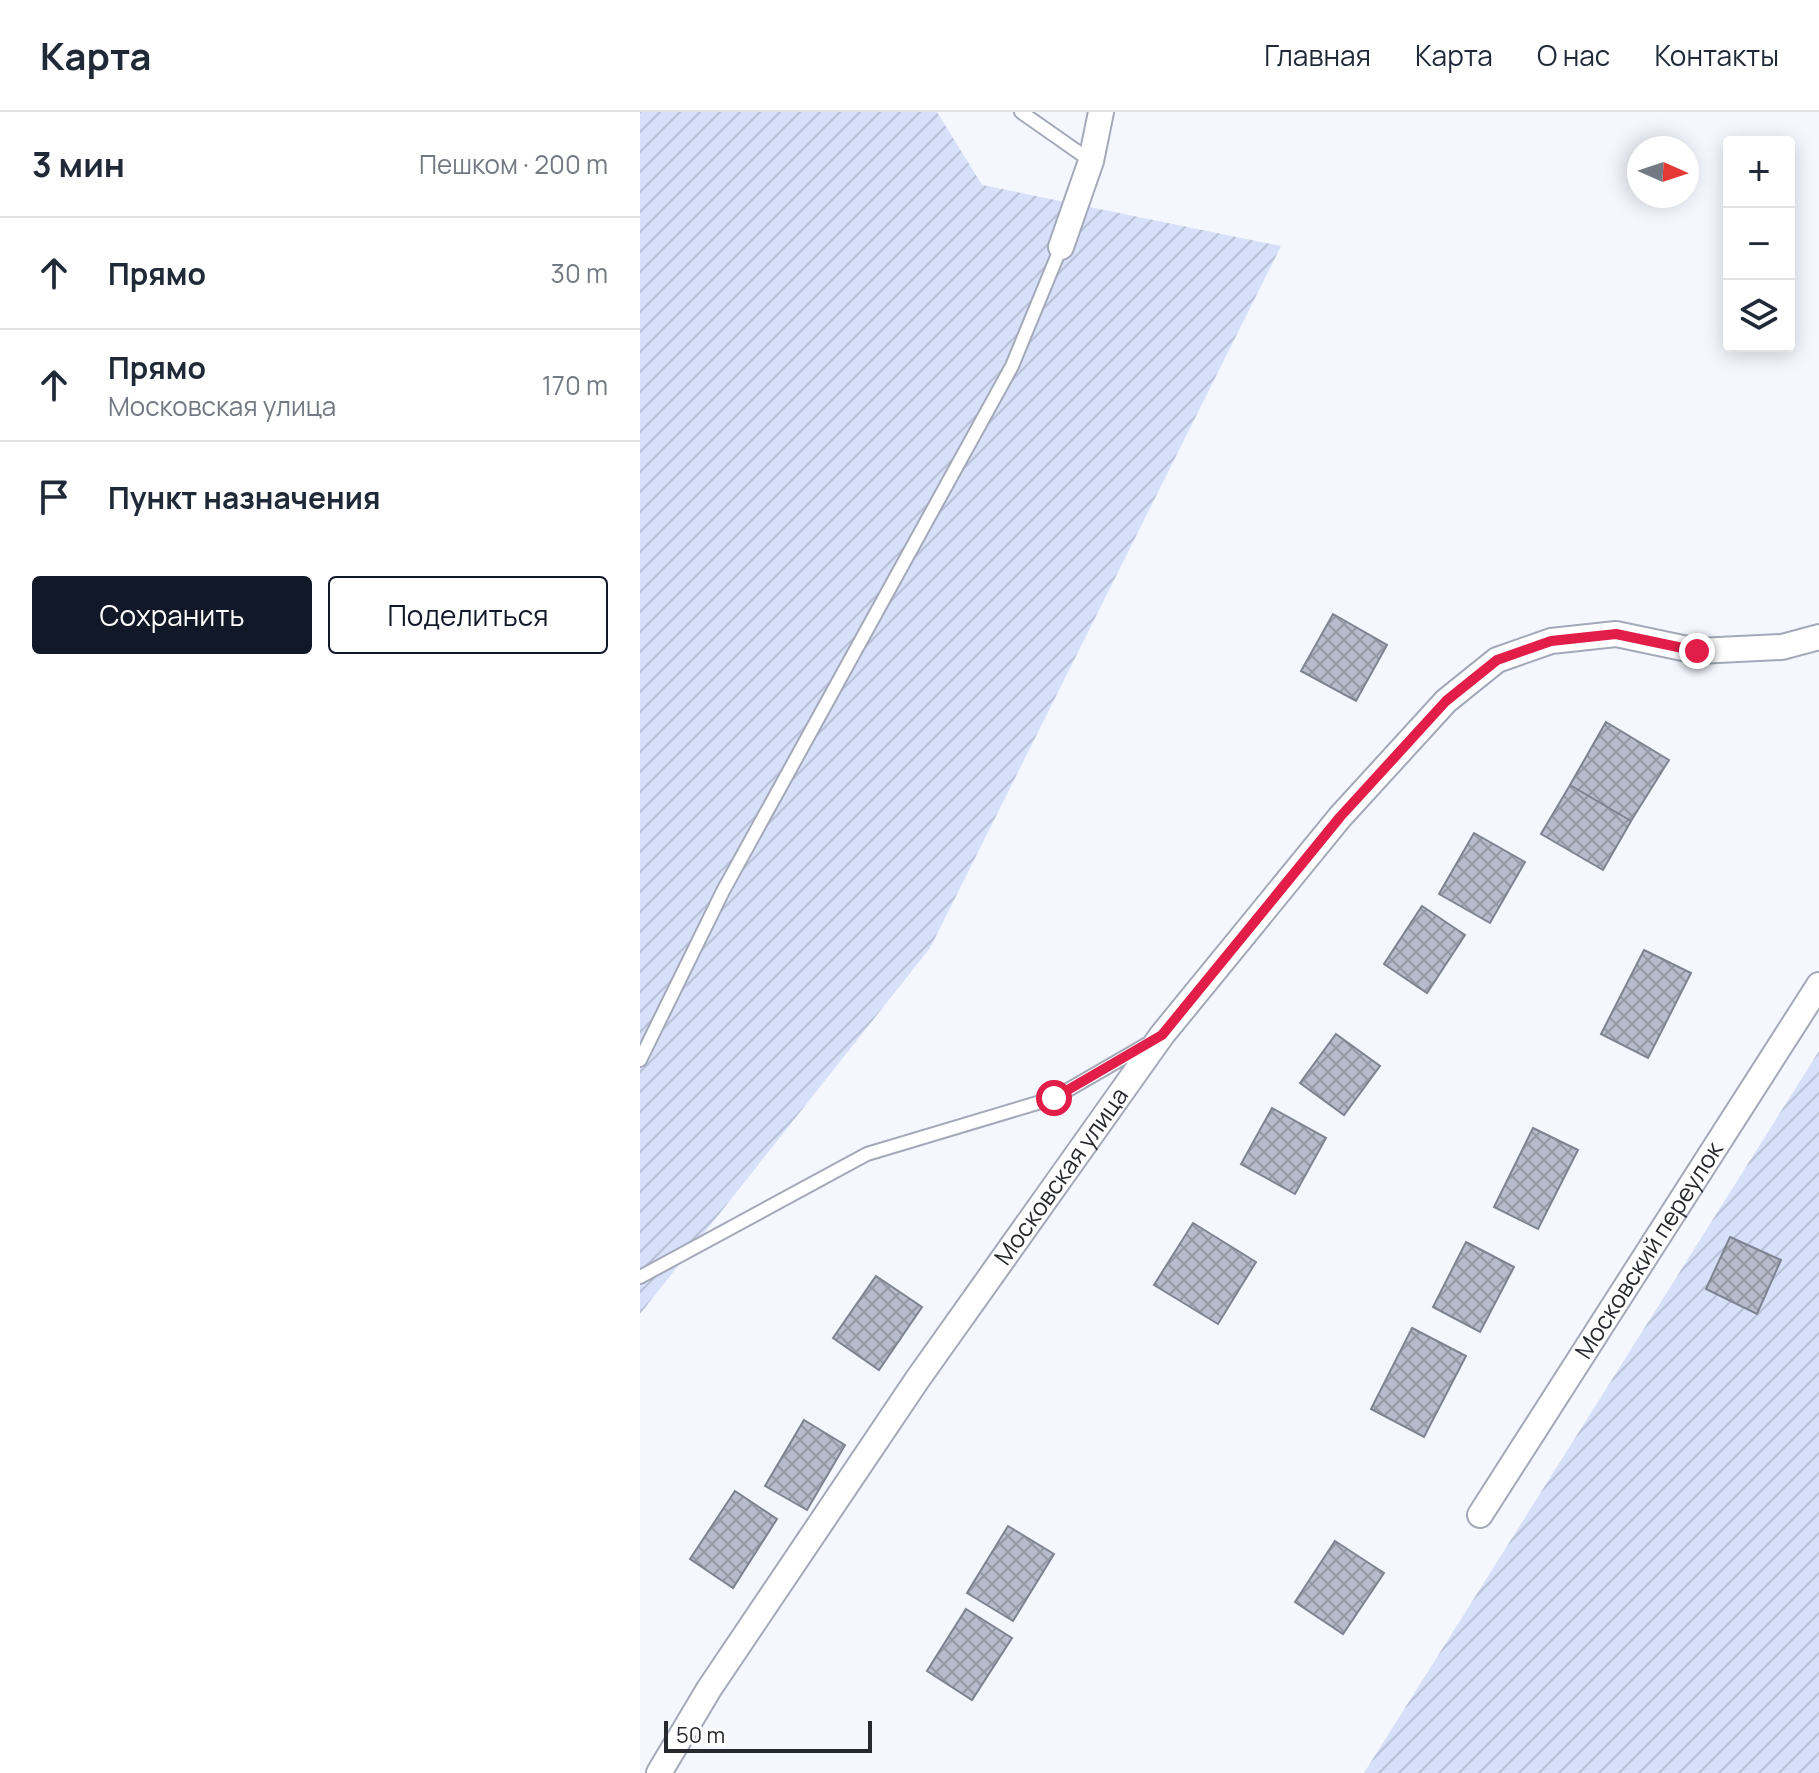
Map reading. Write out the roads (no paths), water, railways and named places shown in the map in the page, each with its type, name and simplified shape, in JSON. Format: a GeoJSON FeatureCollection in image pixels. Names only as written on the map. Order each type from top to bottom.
{"type":"FeatureCollection","features":[{"type":"Feature","properties":{"kind":"street"},"geometry":{"type":"LineString","coordinates":[[1061,247],[1091,161],[1101,112]]}},
{"type":"Feature","properties":{"kind":"street","name":"Московская улица"},"geometry":{"type":"LineString","coordinates":[[659,1773],[709,1689],[917,1380],[1162,1035],[1340,817],[1446,701],[1497,660],[1551,641],[1616,634],[1697,651],[1782,647],[1819,637]]}},
{"type":"Feature","properties":{"kind":"street","name":"Московский переулок"},"geometry":{"type":"LineString","coordinates":[[1480,1515],[1819,985]]}},
{"type":"Feature","properties":{"kind":"lane"},"geometry":{"type":"LineString","coordinates":[[1021,112],[1091,161]]}},
{"type":"Feature","properties":{"kind":"lane"},"geometry":{"type":"LineString","coordinates":[[640,1060],[723,891],[1012,366],[1061,247]]}},
{"type":"Feature","properties":{"kind":"lane"},"geometry":{"type":"LineString","coordinates":[[640,1277],[867,1154],[1054,1098],[1162,1035]]}}]}
